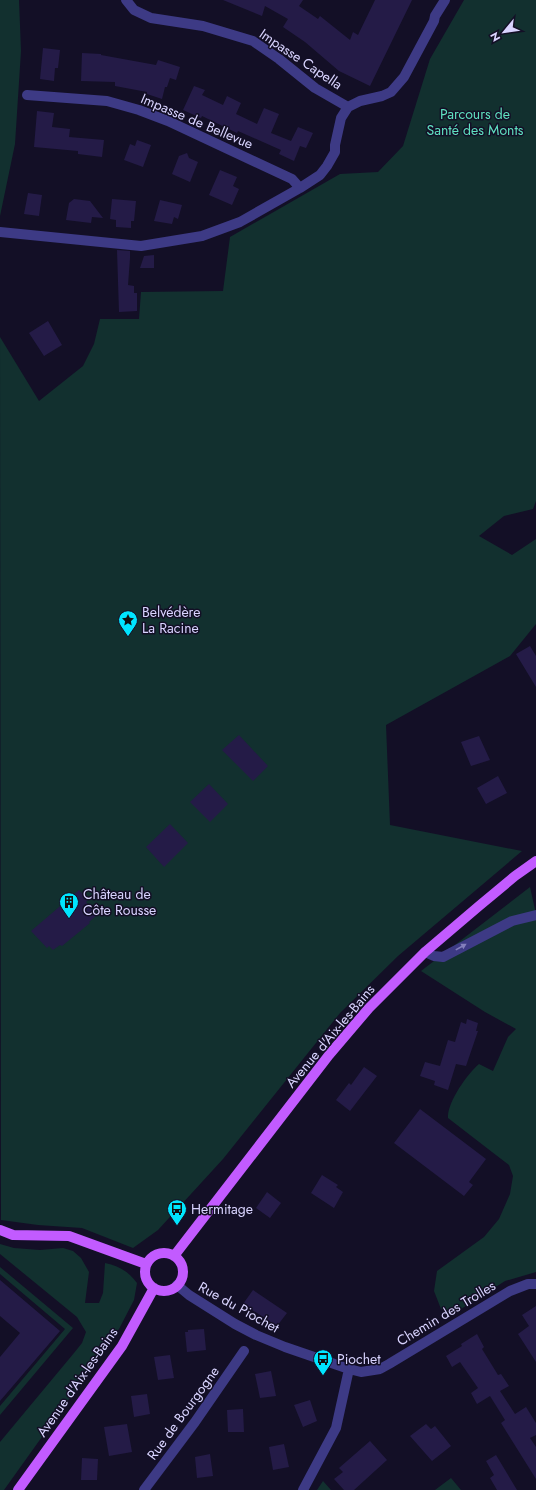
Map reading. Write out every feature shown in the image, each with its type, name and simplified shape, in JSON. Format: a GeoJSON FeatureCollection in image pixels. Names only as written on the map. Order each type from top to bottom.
{"type":"FeatureCollection","features":[{"type":"Feature","properties":{"kind":"main road","name":"Avenue d'Aix-les-Bains"},"geometry":{"type":"LineString","coordinates":[[174,1256],[329,1055],[383,993],[425,952],[503,886],[536,861]]}},
{"type":"Feature","properties":{"kind":"main road"},"geometry":{"type":"LineString","coordinates":[[0,1230],[13,1235],[69,1236],[146,1264]]}},
{"type":"Feature","properties":{"kind":"main road"},"geometry":{"type":"LineString","coordinates":[[160,1253],[167,1253],[174,1256],[181,1264],[182,1277],[176,1285],[169,1290],[154,1288],[147,1281],[145,1276],[146,1264],[155,1255],[160,1253]]}},
{"type":"Feature","properties":{"kind":"main road","name":"Avenue d'Aix-les-Bains"},"geometry":{"type":"LineString","coordinates":[[18,1490],[122,1346],[154,1288]]}},
{"type":"Feature","properties":{"kind":"street","name":"Impasse Capella"},"geometry":{"type":"LineString","coordinates":[[126,0],[134,10],[151,18],[203,26],[253,42],[279,59],[314,88],[348,107]]}},
{"type":"Feature","properties":{"kind":"street"},"geometry":{"type":"LineString","coordinates":[[0,232],[140,246],[202,236],[240,222],[300,188],[320,174],[327,166],[335,152],[335,145],[341,118],[348,107],[360,101],[382,96],[391,92],[404,77],[434,21],[435,16],[445,0]]}},
{"type":"Feature","properties":{"kind":"street","name":"Impasse de Bellevue"},"geometry":{"type":"LineString","coordinates":[[27,95],[107,101],[139,110],[168,121],[292,179],[300,188]]}},
{"type":"Feature","properties":{"kind":"street"},"geometry":{"type":"LineString","coordinates":[[425,952],[434,956],[443,957],[512,921],[536,915]]}},
{"type":"Feature","properties":{"kind":"street","name":"Chemin des Trolles"},"geometry":{"type":"LineString","coordinates":[[349,1369],[361,1372],[380,1369],[510,1291],[528,1284],[536,1284]]}},
{"type":"Feature","properties":{"kind":"street","name":"Rue du Piochet"},"geometry":{"type":"LineString","coordinates":[[176,1285],[189,1295],[256,1335],[285,1347],[349,1369]]}},
{"type":"Feature","properties":{"kind":"street","name":"Rue de Bourgogne"},"geometry":{"type":"LineString","coordinates":[[144,1490],[244,1351]]}},
{"type":"Feature","properties":{"kind":"street"},"geometry":{"type":"LineString","coordinates":[[303,1490],[336,1428],[349,1369]]}},
{"type":"Feature","properties":{"kind":"green space"},"geometry":{"type":"Polygon","coordinates":[[[0,0],[19,0],[21,51],[15,144],[0,216],[0,0]]]}},
{"type":"Feature","properties":{"kind":"green space","name":"Parcours de Santé des Monts"},"geometry":{"type":"Polygon","coordinates":[[[464,0],[536,0],[536,501],[533,509],[504,516],[479,536],[512,555],[536,539],[536,624],[510,656],[386,725],[390,825],[522,851],[398,956],[340,1013],[223,1159],[158,1230],[133,1248],[82,1228],[38,1225],[1,1220],[0,337],[39,401],[83,366],[94,344],[100,319],[139,319],[141,292],[223,291],[230,237],[340,174],[378,172],[403,146],[430,59],[464,0]]]}},
{"type":"Feature","properties":{"kind":"green space"},"geometry":{"type":"Polygon","coordinates":[[[530,887],[536,914],[536,1272],[505,1281],[458,1311],[447,1312],[441,1309],[434,1291],[437,1271],[484,1237],[499,1219],[510,1194],[513,1176],[509,1165],[448,1118],[449,1112],[454,1097],[459,1089],[479,1064],[493,1071],[508,1037],[516,1029],[485,1012],[421,971],[530,887]]]}},
{"type":"Feature","properties":{"kind":"green space"},"geometry":{"type":"Polygon","coordinates":[[[0,1244],[14,1248],[40,1250],[63,1248],[73,1251],[81,1258],[89,1272],[85,1303],[99,1303],[103,1293],[105,1263],[123,1270],[137,1283],[134,1300],[119,1329],[4,1490],[0,1490],[0,1442],[82,1343],[86,1332],[77,1317],[0,1254],[0,1244]]]}},
{"type":"Feature","properties":{"kind":"green space"},"geometry":{"type":"Polygon","coordinates":[[[0,1267],[73,1328],[0,1415],[0,1406],[65,1329],[0,1274],[0,1267]]]}},
{"type":"Feature","properties":{"kind":"green space"},"geometry":{"type":"Polygon","coordinates":[[[451,1478],[461,1490],[435,1490],[451,1478]]]}},
{"type":"Feature","properties":{"kind":"green space"},"geometry":{"type":"Polygon","coordinates":[[[323,1481],[331,1490],[317,1490],[323,1481]]]}},
{"type":"Feature","properties":{"kind":"building"},"geometry":{"type":"Polygon","coordinates":[[[223,0],[303,0],[299,6],[318,19],[320,16],[350,40],[353,32],[358,35],[375,0],[412,0],[370,86],[339,71],[305,42],[283,27],[288,19],[265,6],[262,16],[223,0]]]}},
{"type":"Feature","properties":{"kind":"building"},"geometry":{"type":"Polygon","coordinates":[[[43,48],[60,50],[58,68],[55,68],[54,81],[40,79],[43,48]]]}},
{"type":"Feature","properties":{"kind":"building"},"geometry":{"type":"Polygon","coordinates":[[[82,53],[101,54],[156,65],[158,60],[180,67],[176,80],[170,78],[167,87],[165,87],[162,99],[147,94],[147,92],[115,86],[115,82],[81,81],[82,53]]]}},
{"type":"Feature","properties":{"kind":"building"},"geometry":{"type":"Polygon","coordinates":[[[194,86],[205,90],[202,95],[223,105],[227,96],[241,103],[236,114],[257,124],[264,108],[279,114],[271,133],[291,141],[298,127],[313,133],[306,148],[300,146],[294,161],[279,154],[281,150],[238,131],[237,133],[202,116],[201,118],[183,110],[194,86]]]}},
{"type":"Feature","properties":{"kind":"building"},"geometry":{"type":"Polygon","coordinates":[[[37,111],[54,113],[52,127],[70,129],[69,137],[104,140],[102,157],[78,154],[78,151],[34,147],[37,111]]]}},
{"type":"Feature","properties":{"kind":"building"},"geometry":{"type":"Polygon","coordinates":[[[137,140],[151,145],[143,167],[124,160],[130,144],[135,146],[137,140]]]}},
{"type":"Feature","properties":{"kind":"building"},"geometry":{"type":"Polygon","coordinates":[[[187,153],[189,158],[198,162],[190,182],[172,174],[179,156],[187,153]]]}},
{"type":"Feature","properties":{"kind":"building"},"geometry":{"type":"Polygon","coordinates":[[[220,170],[237,177],[233,186],[239,189],[232,205],[209,195],[220,170]]]}},
{"type":"Feature","properties":{"kind":"building"},"geometry":{"type":"Polygon","coordinates":[[[28,193],[42,195],[39,216],[24,214],[28,193]]]}},
{"type":"Feature","properties":{"kind":"building"},"geometry":{"type":"Polygon","coordinates":[[[74,199],[90,201],[103,218],[92,217],[91,223],[66,220],[69,203],[74,199]]]}},
{"type":"Feature","properties":{"kind":"building"},"geometry":{"type":"Polygon","coordinates":[[[112,199],[136,201],[134,221],[131,221],[131,228],[116,227],[116,220],[110,219],[112,199]]]}},
{"type":"Feature","properties":{"kind":"building"},"geometry":{"type":"Polygon","coordinates":[[[160,200],[182,205],[178,219],[174,217],[172,224],[154,221],[160,200]]]}},
{"type":"Feature","properties":{"kind":"building"},"geometry":{"type":"Polygon","coordinates":[[[117,250],[130,251],[128,285],[134,286],[134,293],[137,293],[137,311],[119,312],[117,250]]]}},
{"type":"Feature","properties":{"kind":"building"},"geometry":{"type":"Polygon","coordinates":[[[154,255],[154,268],[140,268],[144,256],[154,255]]]}},
{"type":"Feature","properties":{"kind":"building"},"geometry":{"type":"Polygon","coordinates":[[[48,321],[62,345],[44,356],[29,333],[48,321]]]}},
{"type":"Feature","properties":{"kind":"building"},"geometry":{"type":"Polygon","coordinates":[[[530,646],[536,656],[536,687],[516,654],[530,646]]]}},
{"type":"Feature","properties":{"kind":"building"},"geometry":{"type":"Polygon","coordinates":[[[239,735],[268,766],[253,781],[222,750],[239,735]]]}},
{"type":"Feature","properties":{"kind":"building"},"geometry":{"type":"Polygon","coordinates":[[[479,736],[490,760],[471,766],[461,742],[479,736]]]}},
{"type":"Feature","properties":{"kind":"building"},"geometry":{"type":"Polygon","coordinates":[[[498,776],[507,793],[486,804],[477,788],[498,776]]]}},
{"type":"Feature","properties":{"kind":"building"},"geometry":{"type":"Polygon","coordinates":[[[209,784],[228,804],[210,822],[190,802],[209,784]]]}},
{"type":"Feature","properties":{"kind":"building"},"geometry":{"type":"Polygon","coordinates":[[[170,824],[188,843],[164,867],[146,847],[170,824]]]}},
{"type":"Feature","properties":{"kind":"building","name":"Château de Côte Rousse"},"geometry":{"type":"Polygon","coordinates":[[[79,890],[88,900],[86,902],[97,915],[89,922],[90,923],[62,946],[60,945],[53,950],[49,946],[47,948],[31,931],[79,890]]]}},
{"type":"Feature","properties":{"kind":"building"},"geometry":{"type":"Polygon","coordinates":[[[467,1019],[478,1023],[476,1031],[478,1031],[466,1066],[456,1064],[448,1090],[434,1085],[435,1081],[420,1076],[425,1062],[440,1066],[448,1040],[455,1042],[461,1022],[466,1024],[467,1019]]]}},
{"type":"Feature","properties":{"kind":"building"},"geometry":{"type":"Polygon","coordinates":[[[364,1067],[377,1076],[350,1111],[336,1100],[349,1083],[351,1085],[364,1067]]]}},
{"type":"Feature","properties":{"kind":"building"},"geometry":{"type":"Polygon","coordinates":[[[420,1109],[486,1159],[469,1182],[473,1185],[464,1196],[394,1143],[420,1109]]]}},
{"type":"Feature","properties":{"kind":"building"},"geometry":{"type":"Polygon","coordinates":[[[322,1175],[338,1185],[336,1187],[343,1192],[334,1208],[311,1193],[322,1175]]]}},
{"type":"Feature","properties":{"kind":"building"},"geometry":{"type":"Polygon","coordinates":[[[267,1192],[281,1203],[270,1218],[256,1208],[267,1192]]]}},
{"type":"Feature","properties":{"kind":"building"},"geometry":{"type":"Polygon","coordinates":[[[0,1280],[60,1331],[0,1401],[0,1357],[20,1333],[0,1316],[0,1280]]]}},
{"type":"Feature","properties":{"kind":"building"},"geometry":{"type":"Polygon","coordinates":[[[253,1290],[287,1313],[277,1326],[243,1304],[253,1290]]]}},
{"type":"Feature","properties":{"kind":"building"},"geometry":{"type":"Polygon","coordinates":[[[536,1306],[536,1362],[518,1334],[529,1326],[522,1315],[536,1306]]]}},
{"type":"Feature","properties":{"kind":"building"},"geometry":{"type":"Polygon","coordinates":[[[204,1329],[206,1350],[187,1352],[185,1332],[188,1332],[188,1330],[204,1329]]]}},
{"type":"Feature","properties":{"kind":"building"},"geometry":{"type":"Polygon","coordinates":[[[477,1334],[484,1347],[482,1349],[498,1375],[501,1374],[509,1386],[500,1391],[515,1414],[526,1407],[536,1423],[536,1435],[530,1438],[536,1447],[536,1479],[501,1423],[505,1420],[490,1396],[477,1404],[471,1393],[478,1388],[460,1362],[452,1367],[446,1356],[477,1334]]]}},
{"type":"Feature","properties":{"kind":"building"},"geometry":{"type":"Polygon","coordinates":[[[170,1355],[174,1378],[158,1380],[154,1357],[170,1355]]]}},
{"type":"Feature","properties":{"kind":"building"},"geometry":{"type":"Polygon","coordinates":[[[271,1371],[276,1396],[260,1398],[255,1374],[271,1371]]]}},
{"type":"Feature","properties":{"kind":"building"},"geometry":{"type":"Polygon","coordinates":[[[147,1394],[150,1414],[134,1417],[131,1396],[147,1394]]]}},
{"type":"Feature","properties":{"kind":"building"},"geometry":{"type":"Polygon","coordinates":[[[310,1400],[317,1421],[303,1427],[294,1405],[310,1400]]]}},
{"type":"Feature","properties":{"kind":"building"},"geometry":{"type":"Polygon","coordinates":[[[243,1409],[244,1432],[228,1432],[227,1410],[243,1409]]]}},
{"type":"Feature","properties":{"kind":"building"},"geometry":{"type":"Polygon","coordinates":[[[127,1424],[132,1452],[109,1456],[104,1427],[127,1424]]]}},
{"type":"Feature","properties":{"kind":"building"},"geometry":{"type":"Polygon","coordinates":[[[426,1424],[431,1429],[435,1426],[451,1446],[432,1461],[410,1436],[426,1424]]]}},
{"type":"Feature","properties":{"kind":"building"},"geometry":{"type":"Polygon","coordinates":[[[370,1441],[387,1460],[354,1490],[344,1490],[334,1479],[343,1472],[339,1468],[370,1441]]]}},
{"type":"Feature","properties":{"kind":"building"},"geometry":{"type":"Polygon","coordinates":[[[284,1444],[289,1467],[273,1470],[269,1447],[284,1444]]]}},
{"type":"Feature","properties":{"kind":"building"},"geometry":{"type":"Polygon","coordinates":[[[210,1454],[213,1476],[197,1478],[195,1457],[210,1454]]]}},
{"type":"Feature","properties":{"kind":"building"},"geometry":{"type":"Polygon","coordinates":[[[496,1455],[517,1490],[497,1490],[490,1478],[494,1475],[486,1461],[496,1455]]]}},
{"type":"Feature","properties":{"kind":"building"},"geometry":{"type":"Polygon","coordinates":[[[82,1458],[98,1459],[97,1480],[81,1480],[82,1458]]]}},
{"type":"Feature","properties":{"kind":"place","name":"Belvédère La Racine"},"geometry":{"type":"Point","coordinates":[128,637]}},
{"type":"Feature","properties":{"kind":"place","name":"Château de Côte Rousse"},"geometry":{"type":"Point","coordinates":[69,919]}},
{"type":"Feature","properties":{"kind":"place","name":"Hermitage"},"geometry":{"type":"Point","coordinates":[177,1226]}},
{"type":"Feature","properties":{"kind":"place","name":"Piochet"},"geometry":{"type":"Point","coordinates":[323,1376]}}]}
